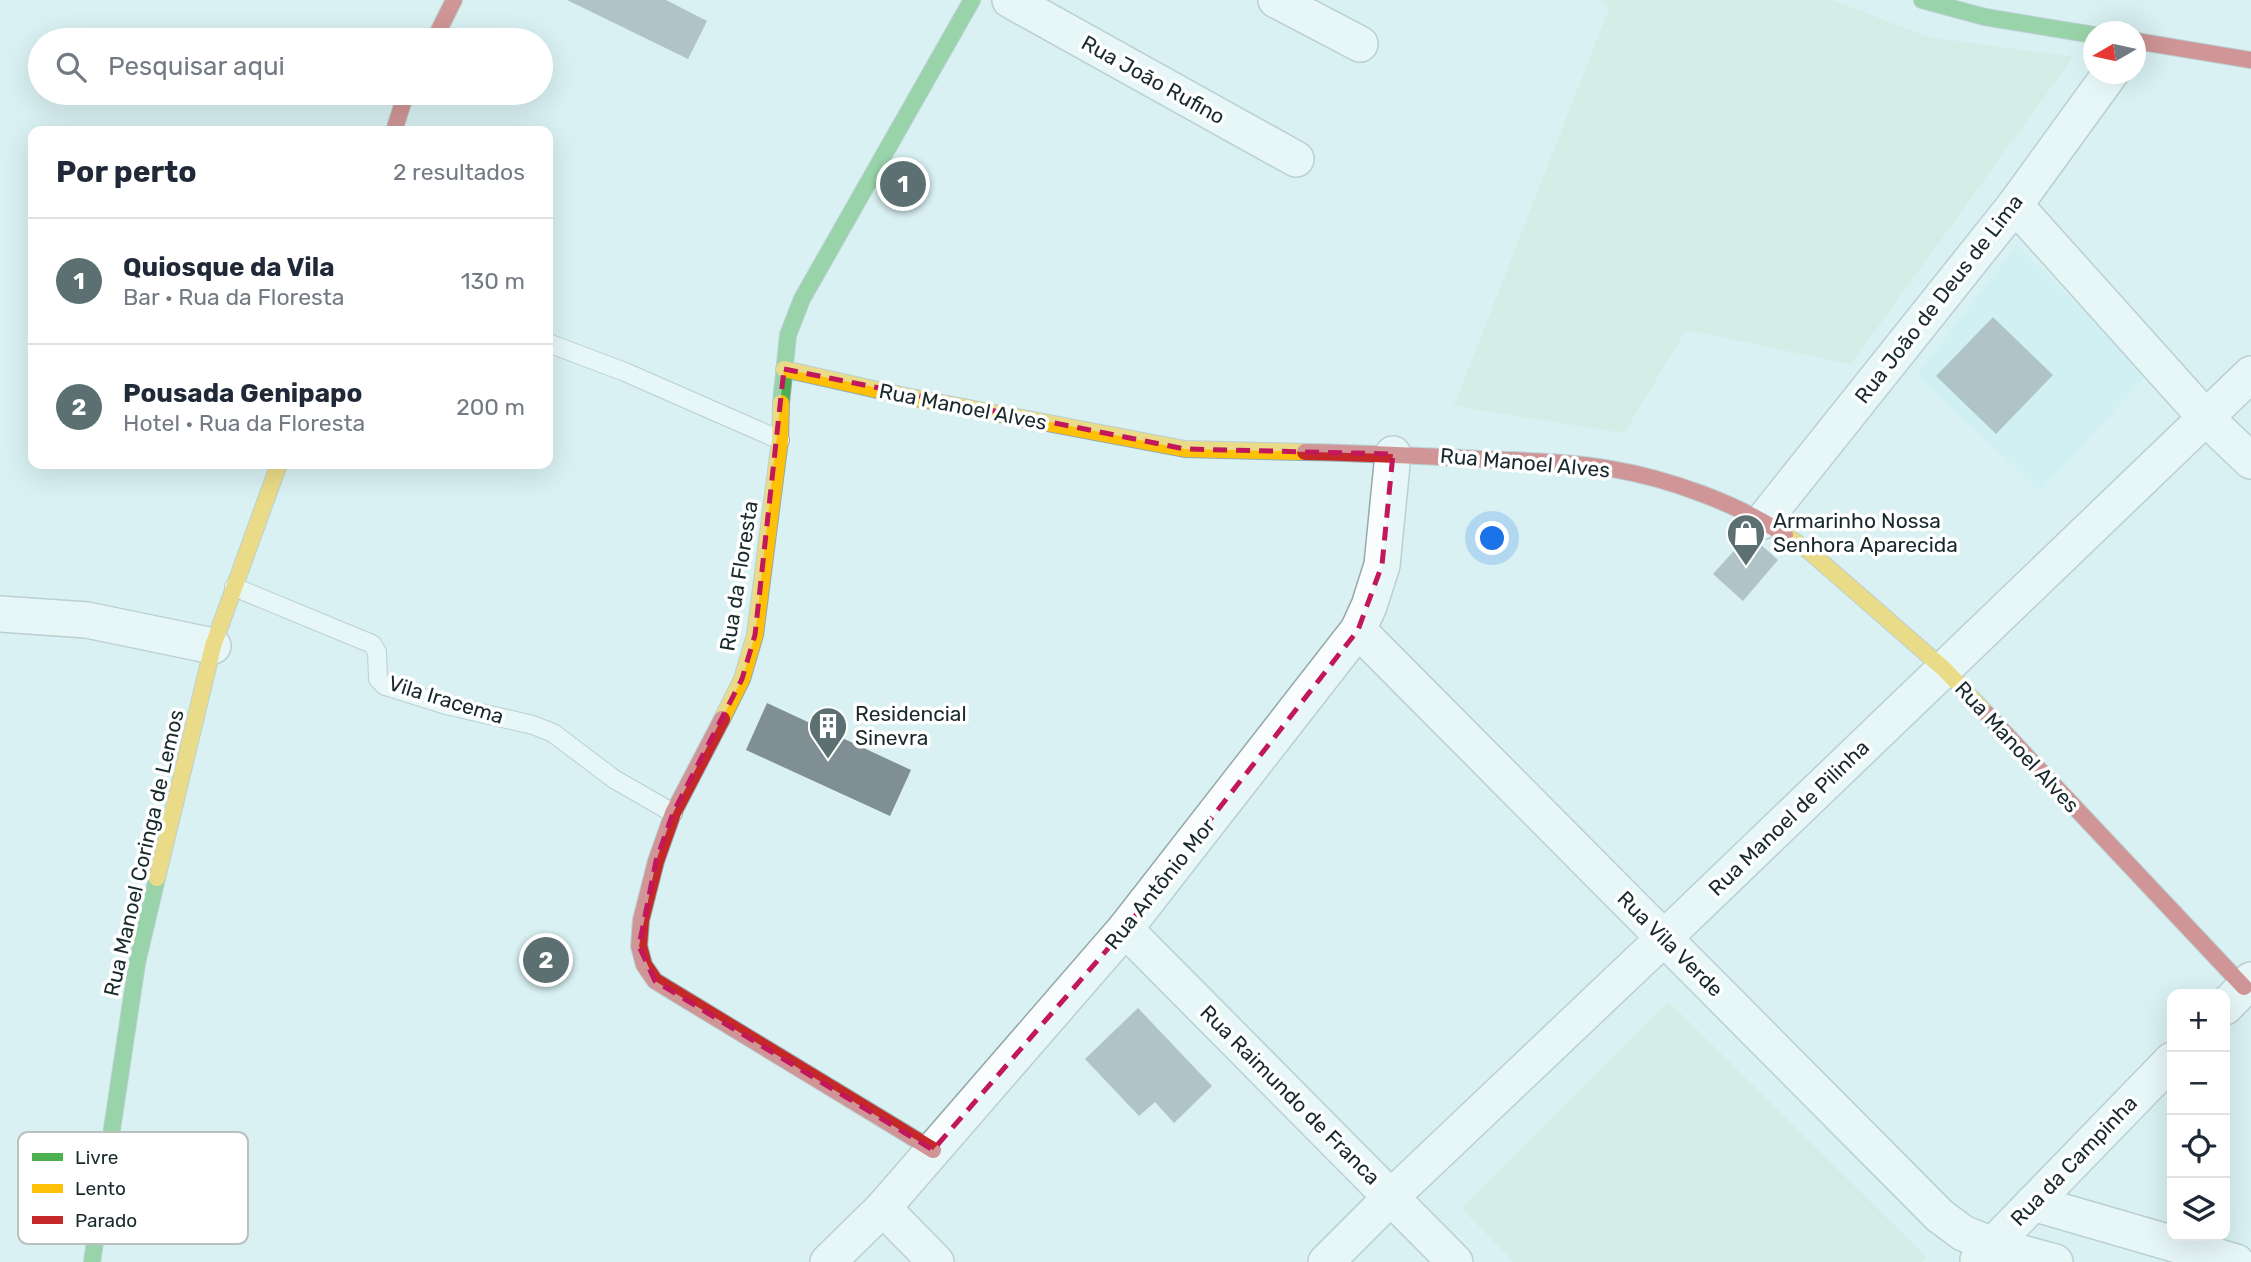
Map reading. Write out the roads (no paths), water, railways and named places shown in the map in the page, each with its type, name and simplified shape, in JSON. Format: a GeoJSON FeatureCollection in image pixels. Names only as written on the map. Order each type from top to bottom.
{"type":"FeatureCollection","features":[{"type":"Feature","properties":{"kind":"street"},"geometry":{"type":"LineString","coordinates":[[440,28],[454,0]]}},
{"type":"Feature","properties":{"kind":"street","name":"Rua da Floresta"},"geometry":{"type":"LineString","coordinates":[[933,1150],[655,981],[644,965],[639,946],[641,920],[656,861],[673,813],[742,679],[755,635],[780,440],[788,335],[802,299],[972,0]]}},
{"type":"Feature","properties":{"kind":"street","name":"Rua João Rufino"},"geometry":{"type":"LineString","coordinates":[[1010,0],[1296,159]]}},
{"type":"Feature","properties":{"kind":"street"},"geometry":{"type":"LineString","coordinates":[[1276,0],[1360,44]]}},
{"type":"Feature","properties":{"kind":"street"},"geometry":{"type":"LineString","coordinates":[[1922,0],[2010,22],[2083,33]]}},
{"type":"Feature","properties":{"kind":"street"},"geometry":{"type":"LineString","coordinates":[[2146,43],[2250,59]]}},
{"type":"Feature","properties":{"kind":"street","name":"Rua João de Deus de Lima"},"geometry":{"type":"LineString","coordinates":[[1763,521],[2015,205],[2103,84]]}},
{"type":"Feature","properties":{"kind":"street"},"geometry":{"type":"LineString","coordinates":[[396,126],[403,105]]}},
{"type":"Feature","properties":{"kind":"street"},"geometry":{"type":"LineString","coordinates":[[2015,205],[2206,418],[2251,461]]}},
{"type":"Feature","properties":{"kind":"street","name":"Rua Manoel Alves"},"geometry":{"type":"LineString","coordinates":[[784,369],[905,396],[1185,449],[1393,454],[1564,463],[1612,469],[1661,480],[1763,521],[1809,551],[1944,669],[2240,991]]}},
{"type":"Feature","properties":{"kind":"street","name":"Rua Manoel de Pilinha"},"geometry":{"type":"LineString","coordinates":[[1326,1262],[2251,374]]}},
{"type":"Feature","properties":{"kind":"street","name":"Rua Antônio Mor"},"geometry":{"type":"LineString","coordinates":[[828,1262],[883,1208],[1125,929],[1358,630],[1382,565],[1393,454]]}},
{"type":"Feature","properties":{"kind":"street","name":"Rua Manoel Coringa de Lemos"},"geometry":{"type":"LineString","coordinates":[[112,1132],[137,963],[214,646],[277,469]]}},
{"type":"Feature","properties":{"kind":"street"},"geometry":{"type":"LineString","coordinates":[[0,614],[87,620],[214,646]]}},
{"type":"Feature","properties":{"kind":"street","name":"Rua Vila Verde"},"geometry":{"type":"LineString","coordinates":[[1358,630],[1940,1216],[1963,1233],[1984,1254],[2054,1262]]}},
{"type":"Feature","properties":{"kind":"street","name":"Rua Raimundo de Franca"},"geometry":{"type":"LineString","coordinates":[[1125,929],[1455,1262]]}},
{"type":"Feature","properties":{"kind":"street","name":"Rua da Campinha"},"geometry":{"type":"LineString","coordinates":[[1984,1254],[2167,1065]]}},
{"type":"Feature","properties":{"kind":"street"},"geometry":{"type":"LineString","coordinates":[[2033,1203],[2236,1262]]}},
{"type":"Feature","properties":{"kind":"street"},"geometry":{"type":"LineString","coordinates":[[883,1208],[936,1262]]}},
{"type":"Feature","properties":{"kind":"street","name":"Rua Manoel Coringa de Lemos"},"geometry":{"type":"LineString","coordinates":[[92,1262],[95,1244]]}},
{"type":"Feature","properties":{"kind":"lane"},"geometry":{"type":"LineString","coordinates":[[553,345],[625,372],[780,440]]}},
{"type":"Feature","properties":{"kind":"lane","name":"Vila Iracema"},"geometry":{"type":"LineString","coordinates":[[234,587],[372,644],[377,652],[378,679],[385,686],[446,705],[533,725],[553,733],[614,779],[673,813]]}},
{"type":"Feature","properties":{"kind":"place","name":"Quiosque da Vila"},"geometry":{"type":"Point","coordinates":[903,184]}},
{"type":"Feature","properties":{"kind":"place","name":"Armarinho Nossa Senhora Aparecida"},"geometry":{"type":"Point","coordinates":[1746,567]}},
{"type":"Feature","properties":{"kind":"place","name":"Residencial Sinevra"},"geometry":{"type":"Point","coordinates":[828,760]}},
{"type":"Feature","properties":{"kind":"place","name":"Pousada Genipapo"},"geometry":{"type":"Point","coordinates":[546,960]}}]}
